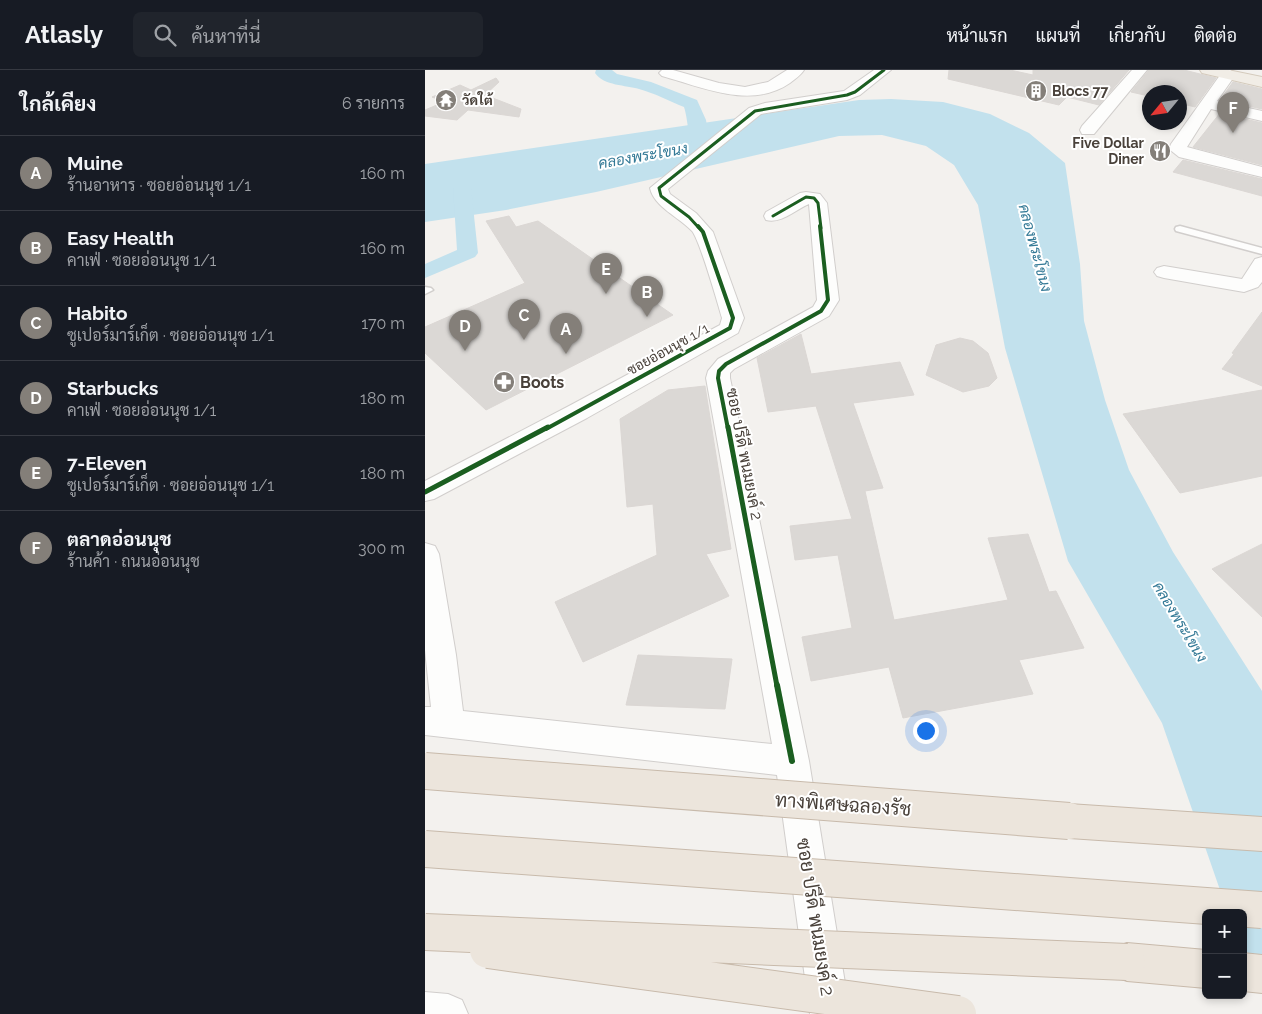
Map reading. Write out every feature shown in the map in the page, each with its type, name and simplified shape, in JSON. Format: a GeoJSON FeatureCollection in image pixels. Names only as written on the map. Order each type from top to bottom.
{"type":"FeatureCollection","features":[{"type":"Feature","properties":{"kind":"highway","name":"ทางพิเศษฉลองรัช"},"geometry":{"type":"LineString","coordinates":[[425,771],[1262,834]]}},
{"type":"Feature","properties":{"kind":"highway"},"geometry":{"type":"LineString","coordinates":[[425,849],[1262,910]]}},
{"type":"Feature","properties":{"kind":"highway"},"geometry":{"type":"LineString","coordinates":[[425,932],[1117,961],[1202,969]]}},
{"type":"Feature","properties":{"kind":"highway"},"geometry":{"type":"LineString","coordinates":[[425,942],[958,1014]]}},
{"type":"Feature","properties":{"kind":"highway"},"geometry":{"type":"LineString","coordinates":[[1247,972],[1262,974]]}},
{"type":"Feature","properties":{"kind":"main road"},"geometry":{"type":"LineString","coordinates":[[1207,70],[1262,76]]}},
{"type":"Feature","properties":{"kind":"main road"},"geometry":{"type":"LineString","coordinates":[[1230,72],[1262,82]]}},
{"type":"Feature","properties":{"kind":"street"},"geometry":{"type":"LineString","coordinates":[[672,70],[667,72],[733,91],[750,91],[772,87],[797,70]]}},
{"type":"Feature","properties":{"kind":"street","name":"ซอยอ่อนนุช 1/1"},"geometry":{"type":"LineString","coordinates":[[425,492],[578,412],[730,328],[733,318],[703,232],[689,217],[661,196],[659,188],[755,111],[847,95],[855,92],[884,70]]}},
{"type":"Feature","properties":{"kind":"street"},"geometry":{"type":"LineString","coordinates":[[1088,130],[1140,70]]}},
{"type":"Feature","properties":{"kind":"street"},"geometry":{"type":"LineString","coordinates":[[1230,72],[1179,144],[1178,149],[1185,154],[1262,172]]}},
{"type":"Feature","properties":{"kind":"street"},"geometry":{"type":"LineString","coordinates":[[1209,104],[1262,116]]}},
{"type":"Feature","properties":{"kind":"street","name":"ซอย ปรีดี พนมยงค์ 2"},"geometry":{"type":"LineString","coordinates":[[773,216],[806,197],[816,199],[818,203],[828,300],[821,311],[726,364],[719,371],[718,378],[792,761],[830,1014]]}},
{"type":"Feature","properties":{"kind":"street"},"geometry":{"type":"LineString","coordinates":[[1164,272],[1244,286],[1251,283],[1262,264]]}},
{"type":"Feature","properties":{"kind":"street"},"geometry":{"type":"LineString","coordinates":[[425,554],[441,655],[437,721],[792,761]]}},
{"type":"Feature","properties":{"kind":"lane"},"geometry":{"type":"LineString","coordinates":[[1180,228],[1262,250]]}},
{"type":"Feature","properties":{"kind":"water","name":"คลองพระโขนง"},"geometry":{"type":"Polygon","coordinates":[[[891,99],[943,102],[990,114],[1029,133],[1065,163],[1080,264],[1084,321],[1105,400],[1129,470],[1173,552],[1262,691],[1262,976],[1247,952],[1247,909],[1227,909],[1162,723],[1068,561],[1005,348],[978,205],[954,165],[926,146],[882,135],[839,136],[596,192],[506,210],[425,222],[425,164],[859,100],[891,99]]]}},
{"type":"Feature","properties":{"kind":"building","name":"Blocs 77"},"geometry":{"type":"Polygon","coordinates":[[[949,70],[1010,70],[1033,75],[1033,70],[1129,70],[1099,105],[1067,97],[1059,105],[948,79],[949,70]]]}},
{"type":"Feature","properties":{"kind":"building"},"geometry":{"type":"Polygon","coordinates":[[[1149,70],[1184,70],[1216,78],[1195,107],[1187,105],[1187,85],[1142,85],[1142,94],[1131,92],[1149,70]]]}},
{"type":"Feature","properties":{"kind":"building"},"geometry":{"type":"Polygon","coordinates":[[[496,78],[499,82],[485,95],[521,109],[519,117],[468,110],[457,120],[425,116],[425,110],[444,102],[432,97],[460,85],[471,90],[496,78]]]}},
{"type":"Feature","properties":{"kind":"building"},"geometry":{"type":"Polygon","coordinates":[[[1233,82],[1262,89],[1262,109],[1220,100],[1233,82]]]}},
{"type":"Feature","properties":{"kind":"building"},"geometry":{"type":"Polygon","coordinates":[[[1220,113],[1262,123],[1262,165],[1193,147],[1220,113]]]}},
{"type":"Feature","properties":{"kind":"building"},"geometry":{"type":"Polygon","coordinates":[[[1183,160],[1262,179],[1262,196],[1173,172],[1183,160]]]}},
{"type":"Feature","properties":{"kind":"building"},"geometry":{"type":"Polygon","coordinates":[[[509,216],[516,227],[538,221],[673,315],[486,410],[425,353],[425,327],[525,283],[486,221],[509,216]]]}},
{"type":"Feature","properties":{"kind":"building"},"geometry":{"type":"Polygon","coordinates":[[[1262,312],[1262,386],[1222,369],[1262,312]]]}},
{"type":"Feature","properties":{"kind":"building"},"geometry":{"type":"Polygon","coordinates":[[[801,334],[811,374],[900,362],[914,395],[853,403],[883,488],[865,491],[894,620],[1008,600],[988,538],[1028,534],[1049,592],[1056,591],[1084,648],[1019,660],[1033,694],[903,718],[889,667],[811,681],[802,637],[852,628],[838,555],[795,560],[790,526],[852,519],[816,406],[768,412],[757,358],[801,334]]]}},
{"type":"Feature","properties":{"kind":"building"},"geometry":{"type":"Polygon","coordinates":[[[960,338],[973,341],[988,353],[997,378],[989,386],[963,392],[926,375],[936,345],[960,338]]]}},
{"type":"Feature","properties":{"kind":"building"},"geometry":{"type":"Polygon","coordinates":[[[705,386],[731,549],[706,554],[729,596],[583,662],[555,602],[657,555],[653,504],[627,507],[620,419],[668,390],[705,386]]]}},
{"type":"Feature","properties":{"kind":"building"},"geometry":{"type":"Polygon","coordinates":[[[1262,390],[1262,476],[1180,493],[1123,414],[1262,390]]]}},
{"type":"Feature","properties":{"kind":"building"},"geometry":{"type":"Polygon","coordinates":[[[1262,544],[1262,617],[1212,569],[1262,544]]]}},
{"type":"Feature","properties":{"kind":"building"},"geometry":{"type":"Polygon","coordinates":[[[638,655],[732,659],[725,709],[626,705],[638,655]]]}},
{"type":"Feature","properties":{"kind":"waterway"},"geometry":{"type":"LineString","coordinates":[[604,70],[603,73],[612,78],[645,85],[691,104],[697,120],[701,145]]}},
{"type":"Feature","properties":{"kind":"waterway"},"geometry":{"type":"LineString","coordinates":[[425,272],[468,253],[462,188]]}},
{"type":"Feature","properties":{"kind":"cycle path"},"geometry":{"type":"LineString","coordinates":[[425,492],[578,412],[730,328],[733,318],[703,232],[689,217],[661,196],[659,188],[755,111],[847,95],[855,92],[884,70]]}},
{"type":"Feature","properties":{"kind":"cycle path"},"geometry":{"type":"LineString","coordinates":[[773,216],[806,197],[814,198],[818,203],[828,300],[821,311],[726,364],[719,371],[718,378],[792,761]]}},
{"type":"Feature","properties":{"kind":"place","name":"Blocs 77"},"geometry":{"type":"Point","coordinates":[1036,91]}},
{"type":"Feature","properties":{"kind":"place","name":"วัดใต้"},"geometry":{"type":"Point","coordinates":[446,100]}},
{"type":"Feature","properties":{"kind":"place","name":"ตลาดอ่อนนุช"},"geometry":{"type":"Point","coordinates":[1233,133]}},
{"type":"Feature","properties":{"kind":"place","name":"Five Dollar Diner"},"geometry":{"type":"Point","coordinates":[1160,151]}},
{"type":"Feature","properties":{"kind":"place","name":"7-Eleven"},"geometry":{"type":"Point","coordinates":[606,294]}},
{"type":"Feature","properties":{"kind":"place","name":"Easy Health"},"geometry":{"type":"Point","coordinates":[647,317]}},
{"type":"Feature","properties":{"kind":"place","name":"Habito"},"geometry":{"type":"Point","coordinates":[524,340]}},
{"type":"Feature","properties":{"kind":"place","name":"Starbucks"},"geometry":{"type":"Point","coordinates":[465,351]}},
{"type":"Feature","properties":{"kind":"place","name":"Muine"},"geometry":{"type":"Point","coordinates":[566,354]}},
{"type":"Feature","properties":{"kind":"place","name":"Boots"},"geometry":{"type":"Point","coordinates":[504,382]}}]}
